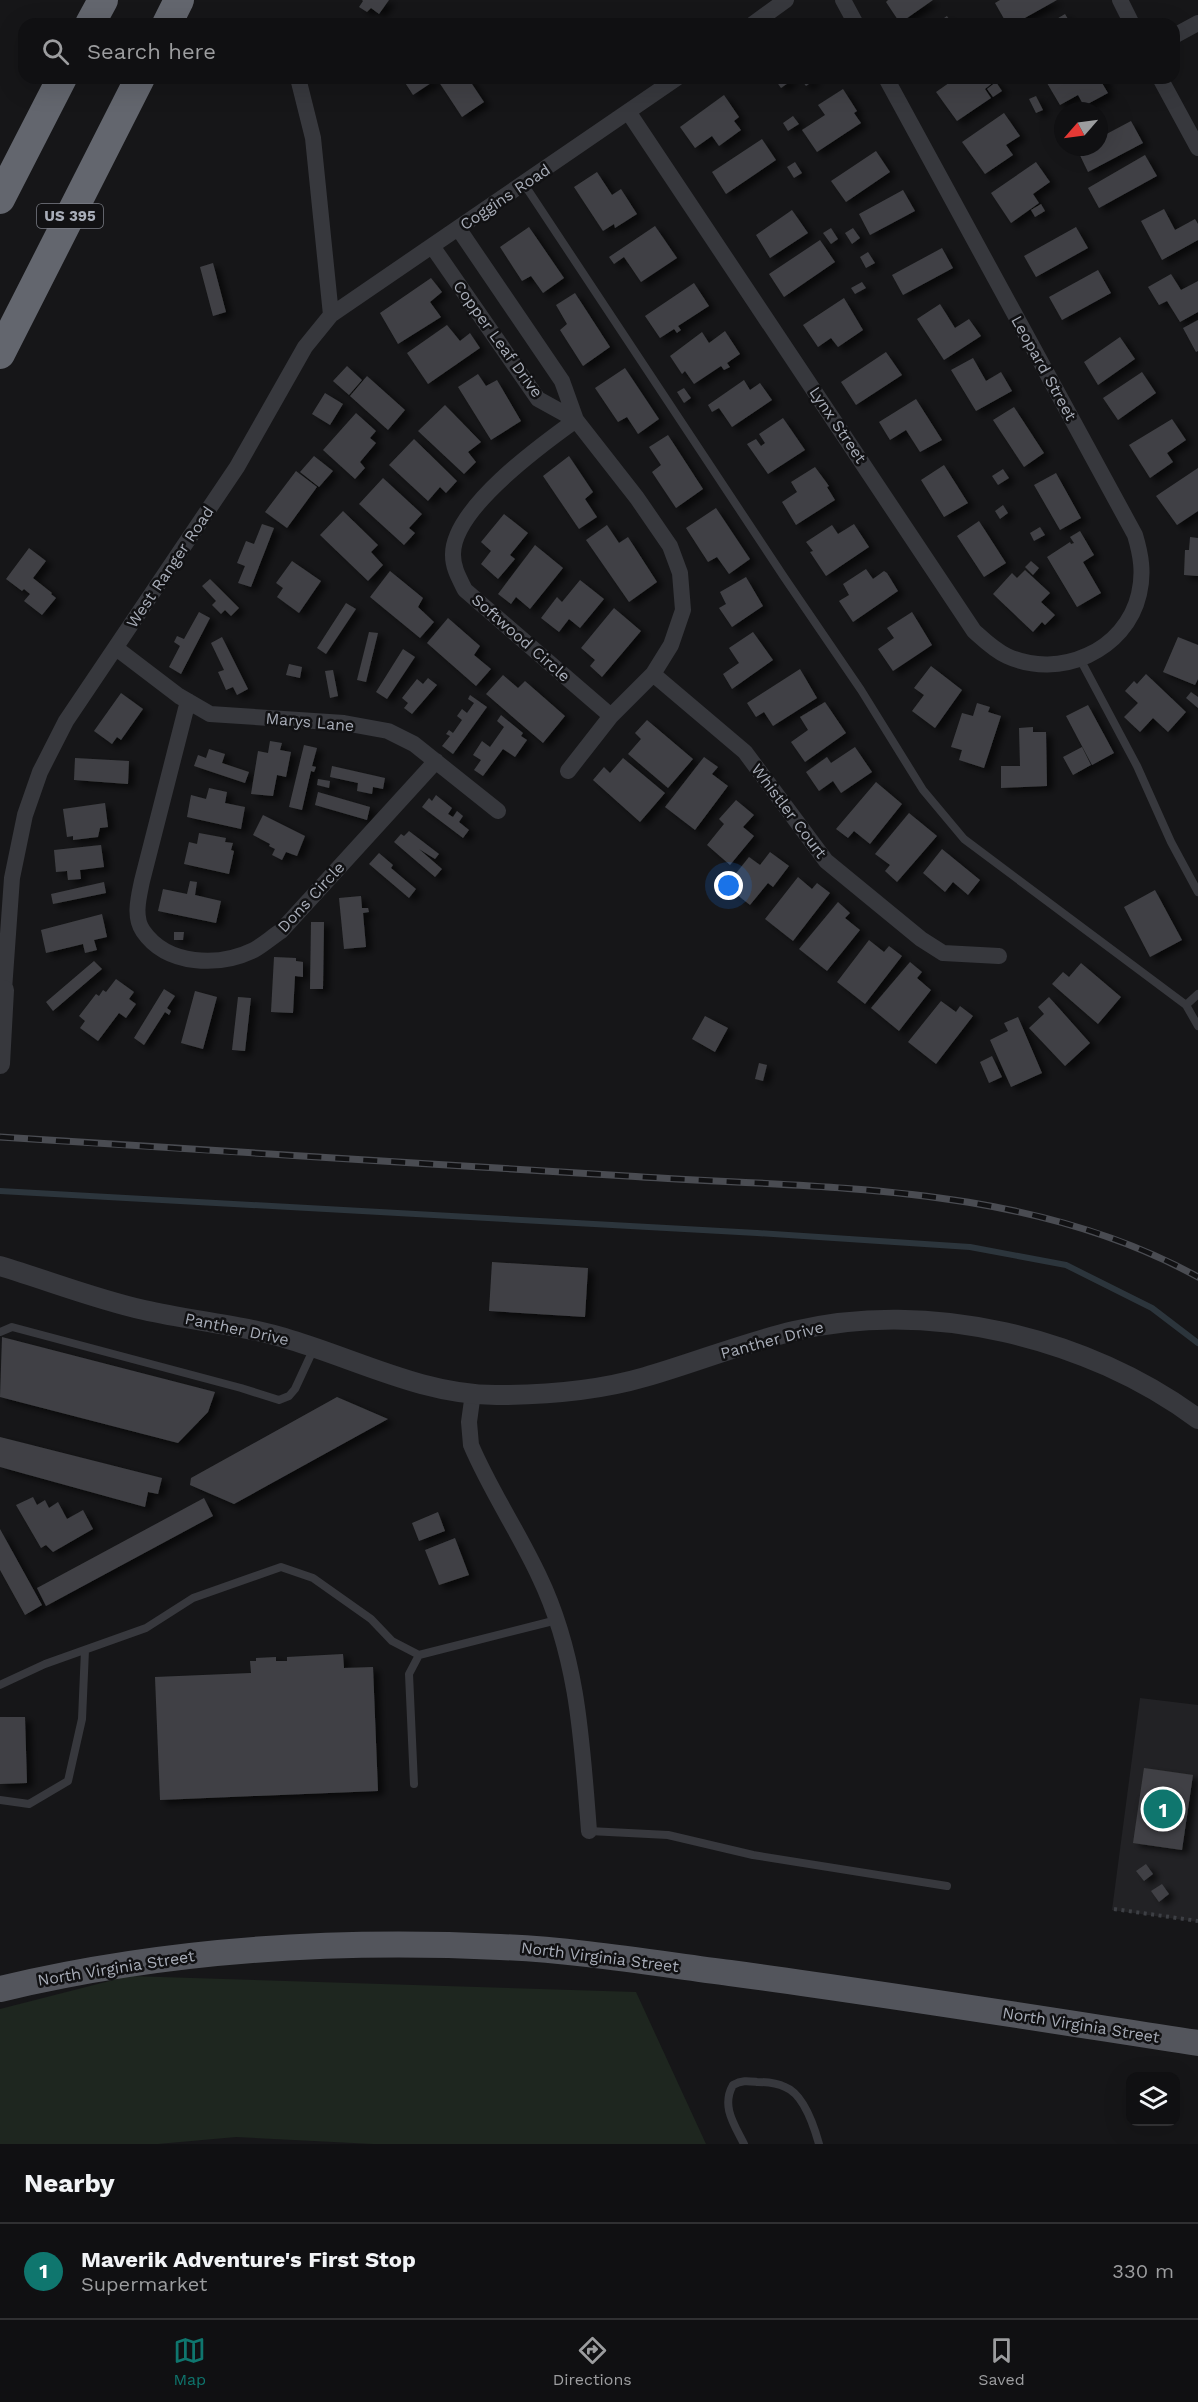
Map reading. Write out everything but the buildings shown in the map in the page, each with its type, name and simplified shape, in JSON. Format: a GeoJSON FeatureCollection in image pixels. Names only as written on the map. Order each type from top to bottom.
{"type":"FeatureCollection","features":[{"type":"Feature","properties":{"kind":"highway"},"geometry":{"type":"LineString","coordinates":[[93,18],[103,0]]}},
{"type":"Feature","properties":{"kind":"highway"},"geometry":{"type":"LineString","coordinates":[[170,18],[179,0]]}},
{"type":"Feature","properties":{"kind":"highway"},"geometry":{"type":"LineString","coordinates":[[0,199],[59,84]]}},
{"type":"Feature","properties":{"kind":"highway","name":"US 395"},"geometry":{"type":"LineString","coordinates":[[0,354],[137,84]]}},
{"type":"Feature","properties":{"kind":"main road","name":"North Virginia Street"},"geometry":{"type":"LineString","coordinates":[[0,1989],[52,1977],[219,1951],[376,1944],[500,1947],[563,1951],[833,1987],[1198,2043]]}},
{"type":"Feature","properties":{"kind":"street"},"geometry":{"type":"LineString","coordinates":[[761,18],[786,0]]}},
{"type":"Feature","properties":{"kind":"street"},"geometry":{"type":"LineString","coordinates":[[843,0],[853,18]]}},
{"type":"Feature","properties":{"kind":"street"},"geometry":{"type":"LineString","coordinates":[[1120,0],[1129,18]]}},
{"type":"Feature","properties":{"kind":"street"},"geometry":{"type":"LineString","coordinates":[[1180,33],[1198,23]]}},
{"type":"Feature","properties":{"kind":"street"},"geometry":{"type":"LineString","coordinates":[[300,84],[313,138],[331,315]]}},
{"type":"Feature","properties":{"kind":"street","name":"Coggins Road"},"geometry":{"type":"LineString","coordinates":[[331,315],[669,84]]}},
{"type":"Feature","properties":{"kind":"street","name":"Leopard Street"},"geometry":{"type":"LineString","coordinates":[[889,84],[1135,535],[1141,555],[1142,574],[1139,596],[1129,618],[1115,636],[1086,656]]}},
{"type":"Feature","properties":{"kind":"street"},"geometry":{"type":"LineString","coordinates":[[1163,84],[1198,148]]}},
{"type":"Feature","properties":{"kind":"street","name":"Lynx Street"},"geometry":{"type":"LineString","coordinates":[[629,112],[974,631],[989,645],[1007,656],[1026,663],[1048,665],[1069,663],[1086,656]]}},
{"type":"Feature","properties":{"kind":"street","name":"Copper Leaf Drive"},"geometry":{"type":"LineString","coordinates":[[458,228],[562,381],[576,420],[644,508],[670,546],[680,573],[683,610],[671,645],[653,674],[611,716],[568,771]]}},
{"type":"Feature","properties":{"kind":"street","name":"Copper Leaf Drive"},"geometry":{"type":"LineString","coordinates":[[432,246],[538,399],[576,420]]}},
{"type":"Feature","properties":{"kind":"street","name":"West Ranger Road"},"geometry":{"type":"LineString","coordinates":[[0,1064],[2,990],[12,878],[25,815],[40,772],[66,721],[237,467],[305,347],[331,315]]}},
{"type":"Feature","properties":{"kind":"street","name":"Softwood Circle"},"geometry":{"type":"LineString","coordinates":[[576,420],[508,473],[460,527],[453,553],[455,572],[465,590],[611,716]]}},
{"type":"Feature","properties":{"kind":"street","name":"Marys Lane"},"geometry":{"type":"LineString","coordinates":[[116,648],[188,701],[210,714],[344,723],[388,731],[414,744],[498,811]]}},
{"type":"Feature","properties":{"kind":"street","name":"Whistler Court"},"geometry":{"type":"LineString","coordinates":[[653,674],[745,752],[826,861],[921,939],[943,953],[999,956]]}},
{"type":"Feature","properties":{"kind":"street","name":"Dons Circle"},"geometry":{"type":"LineString","coordinates":[[188,701],[142,881],[137,909],[142,930],[164,950],[196,962],[229,958],[254,950],[280,931],[436,761]]}},
{"type":"Feature","properties":{"kind":"street","name":"Panther Drive"},"geometry":{"type":"LineString","coordinates":[[0,1266],[140,1309],[288,1339],[415,1382],[473,1393],[494,1395],[591,1388],[641,1378],[793,1331],[839,1322],[885,1319],[928,1320],[985,1328],[1040,1342],[1089,1359],[1136,1381],[1198,1419]]}},
{"type":"Feature","properties":{"kind":"street"},"geometry":{"type":"LineString","coordinates":[[473,1393],[469,1422],[471,1445],[539,1576],[557,1620],[571,1670],[581,1723],[589,1831]]}},
{"type":"Feature","properties":{"kind":"lane"},"geometry":{"type":"LineString","coordinates":[[524,184],[861,690],[923,790],[964,839],[1186,1005],[1198,1026]]}},
{"type":"Feature","properties":{"kind":"lane"},"geometry":{"type":"LineString","coordinates":[[1086,656],[1171,842],[1198,892]]}},
{"type":"Feature","properties":{"kind":"lane"},"geometry":{"type":"LineString","coordinates":[[1186,1005],[1198,994]]}},
{"type":"Feature","properties":{"kind":"lane"},"geometry":{"type":"LineString","coordinates":[[0,1332],[12,1327],[279,1400],[289,1396],[295,1389],[314,1348]]}},
{"type":"Feature","properties":{"kind":"lane"},"geometry":{"type":"LineString","coordinates":[[0,1685],[45,1664],[146,1628],[194,1598],[281,1567],[313,1578],[371,1619],[392,1641],[419,1655],[557,1620]]}},
{"type":"Feature","properties":{"kind":"lane"},"geometry":{"type":"LineString","coordinates":[[0,1800],[29,1804],[68,1781],[82,1719],[85,1650]]}},
{"type":"Feature","properties":{"kind":"lane"},"geometry":{"type":"LineString","coordinates":[[414,1784],[409,1674],[419,1655]]}},
{"type":"Feature","properties":{"kind":"lane"},"geometry":{"type":"LineString","coordinates":[[589,1831],[668,1835],[753,1855],[947,1886]]}},
{"type":"Feature","properties":{"kind":"lane"},"geometry":{"type":"LineString","coordinates":[[744,2144],[732,2120],[727,2103],[733,2085],[742,2081],[764,2082],[785,2087],[793,2092],[814,2129],[819,2144]]}},
{"type":"Feature","properties":{"kind":"path"},"geometry":{"type":"LineString","coordinates":[[1114,1909],[1198,1921]]}},
{"type":"Feature","properties":{"kind":"shaded area"},"geometry":{"type":"Polygon","coordinates":[[[1140,1698],[1198,1705],[1198,1922],[1112,1910],[1140,1698]]]}},
{"type":"Feature","properties":{"kind":"shaded area"},"geometry":{"type":"Polygon","coordinates":[[[129,1976],[636,1992],[706,2144],[373,2144],[236,2137],[158,2144],[0,2144],[0,2009],[129,1976]]]}},
{"type":"Feature","properties":{"kind":"waterway"},"geometry":{"type":"LineString","coordinates":[[0,1191],[970,1247],[1066,1265],[1152,1308],[1198,1343]]}},
{"type":"Feature","properties":{"kind":"railway"},"geometry":{"type":"LineString","coordinates":[[0,1137],[846,1188],[919,1195],[991,1206],[1062,1223],[1131,1246],[1198,1277]]}},
{"type":"Feature","properties":{"kind":"place","name":"Maverik Adventure's First Stop"},"geometry":{"type":"Point","coordinates":[1163,1809]}}]}
